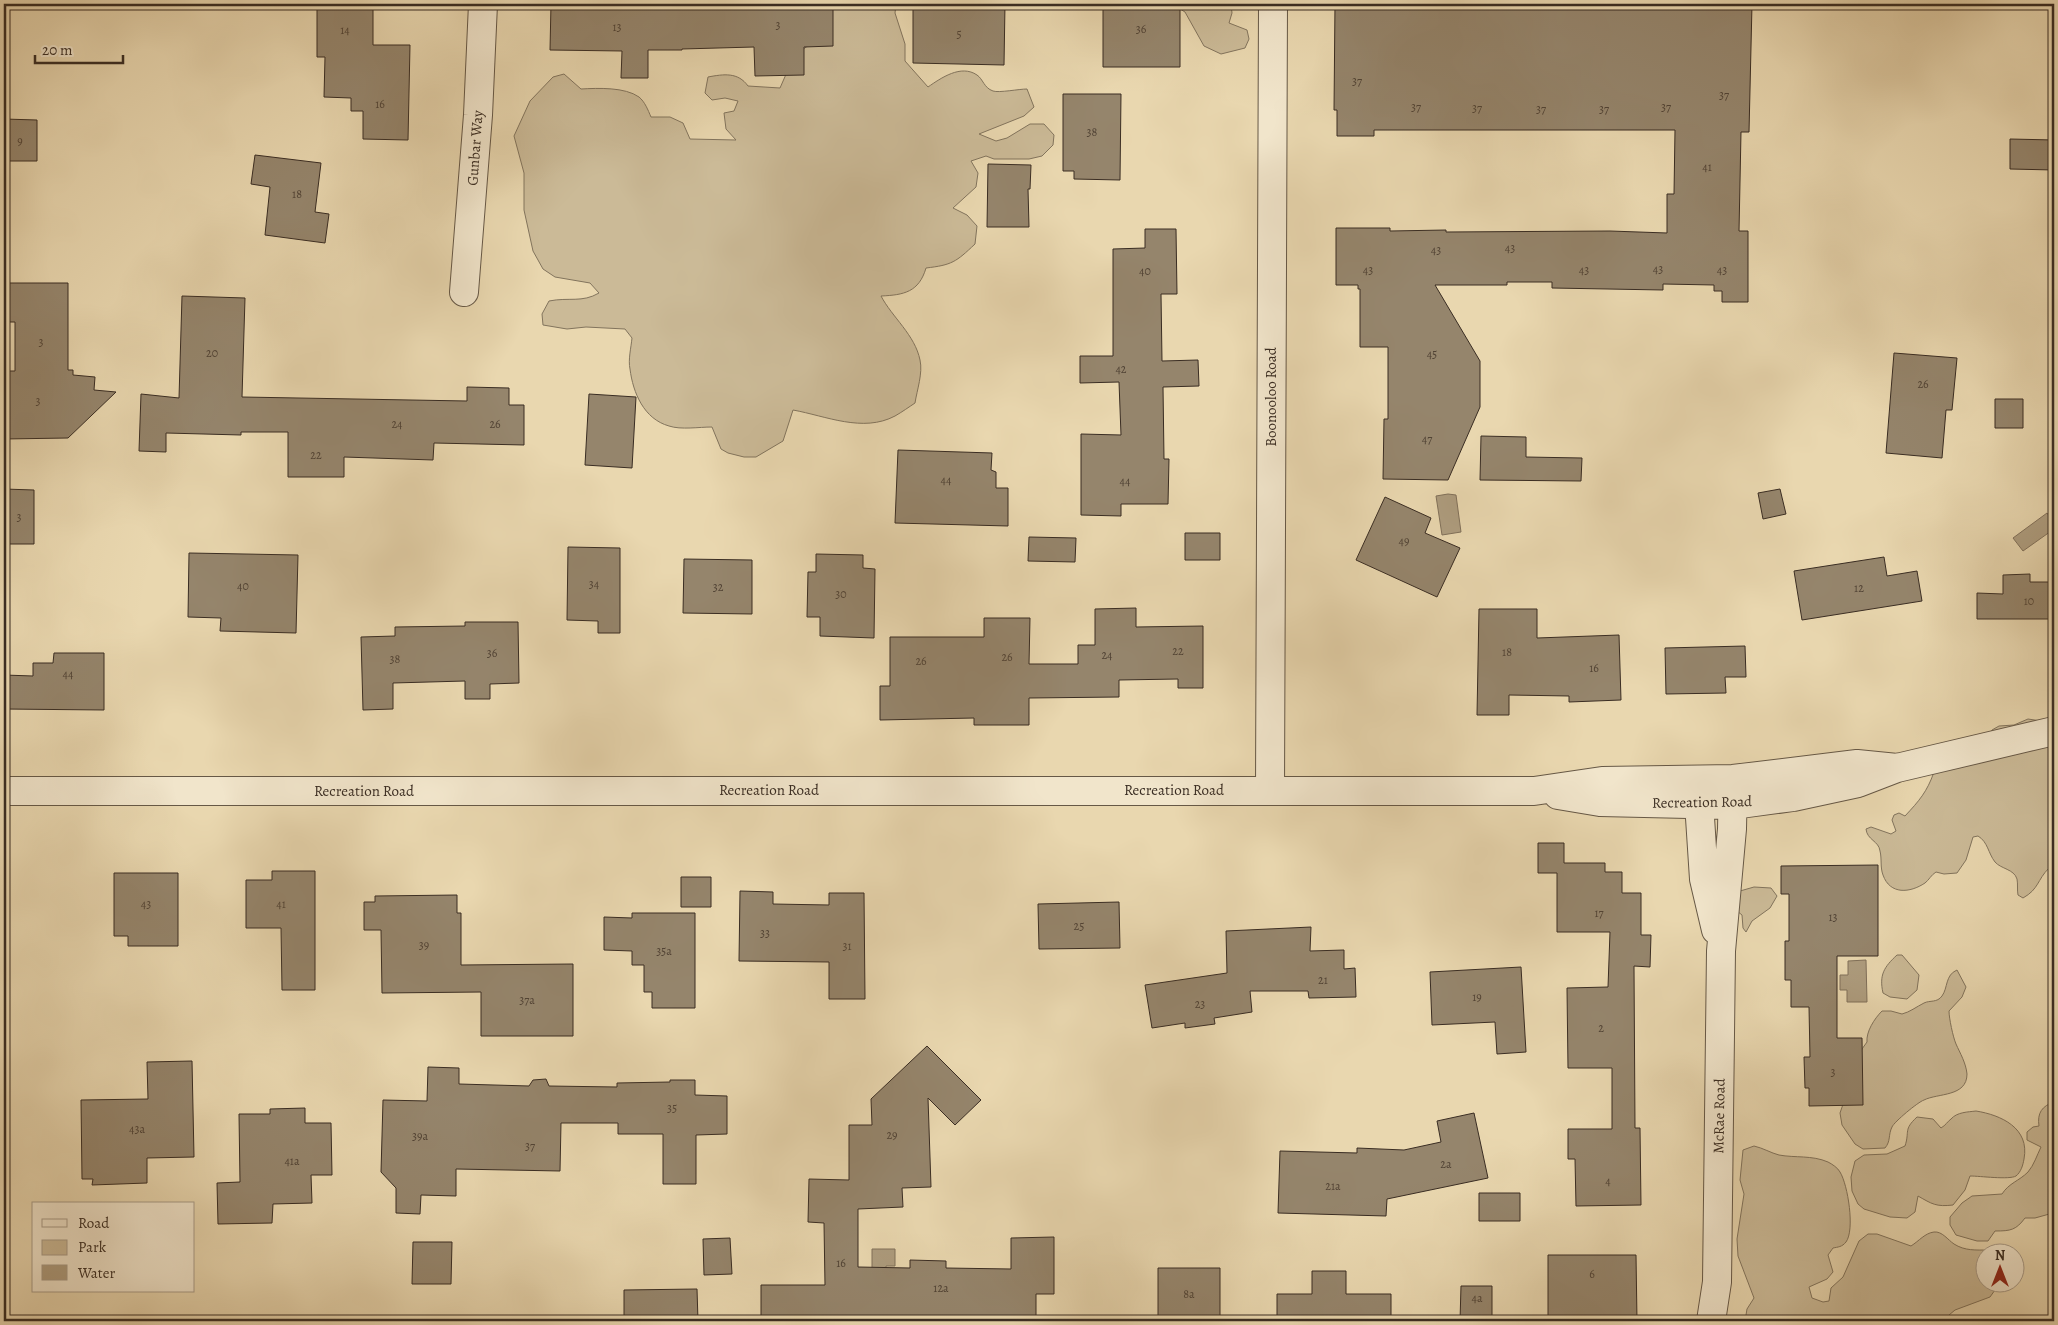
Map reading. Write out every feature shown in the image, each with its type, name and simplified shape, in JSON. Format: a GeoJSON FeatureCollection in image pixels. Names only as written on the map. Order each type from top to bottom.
{"type":"FeatureCollection","features":[{"type":"Feature","properties":{"kind":"street","name":"Gunbar Way"},"geometry":{"type":"LineString","coordinates":[[464,292],[478,115],[483,4]]}},
{"type":"Feature","properties":{"kind":"street","name":"Boonooloo Road"},"geometry":{"type":"LineString","coordinates":[[1270,790],[1273,4]]}},
{"type":"Feature","properties":{"kind":"street","name":"Recreation Road"},"geometry":{"type":"LineString","coordinates":[[4,791],[1534,790],[1602,781],[1698,792],[1733,792],[1857,764],[1897,768],[2054,731]]}},
{"type":"Feature","properties":{"kind":"street","name":"McRae Road"},"geometry":{"type":"LineString","coordinates":[[1698,792],[1704,879],[1721,951]]}},
{"type":"Feature","properties":{"kind":"street","name":"McRae Road"},"geometry":{"type":"LineString","coordinates":[[1711,1321],[1717,1282],[1721,951],[1733,792]]}},
{"type":"Feature","properties":{"kind":"street","name":"McRae Road"},"geometry":{"type":"LineString","coordinates":[[1717,1282],[1724,1321]]}},
{"type":"Feature","properties":{"kind":"green space"},"geometry":{"type":"Polygon","coordinates":[[[793,4],[896,4],[895,13],[905,44],[905,61],[928,87],[951,74],[964,71],[977,75],[993,91],[1027,89],[1034,107],[1024,116],[979,134],[996,141],[1007,138],[1030,124],[1044,124],[1054,135],[1053,145],[1042,156],[1029,159],[994,159],[986,156],[971,161],[978,173],[976,187],[953,208],[967,215],[977,226],[975,244],[953,262],[942,266],[926,268],[919,282],[910,291],[897,295],[881,296],[913,342],[920,360],[921,370],[915,403],[895,416],[883,421],[870,423],[844,422],[793,410],[783,441],[756,457],[744,457],[721,449],[712,427],[684,428],[669,426],[660,423],[646,411],[634,387],[629,362],[632,338],[625,329],[586,327],[567,329],[543,325],[542,314],[549,301],[581,299],[599,293],[590,283],[555,277],[543,269],[533,251],[524,210],[524,173],[514,136],[530,101],[553,77],[564,74],[581,89],[595,88],[626,91],[639,97],[651,117],[670,117],[683,123],[690,139],[736,140],[726,129],[724,113],[734,111],[738,101],[725,98],[712,100],[705,93],[708,77],[730,75],[740,78],[748,86],[780,88],[794,56],[813,42],[799,9],[793,4]]]}},
{"type":"Feature","properties":{"kind":"green space"},"geometry":{"type":"Polygon","coordinates":[[[1172,4],[1231,4],[1232,13],[1229,23],[1247,30],[1249,39],[1245,48],[1221,54],[1204,46],[1185,12],[1172,4]]]}},
{"type":"Feature","properties":{"kind":"green space"},"geometry":{"type":"Polygon","coordinates":[[[2028,719],[2054,723],[2054,868],[2049,868],[2035,888],[2023,898],[2018,895],[2017,881],[2013,873],[1995,862],[1986,844],[1978,836],[1973,837],[1966,860],[1957,873],[1944,874],[1936,872],[1925,883],[1913,889],[1901,890],[1890,886],[1882,872],[1881,854],[1878,845],[1868,836],[1866,829],[1871,827],[1891,834],[1896,831],[1892,820],[1894,815],[1899,813],[1905,816],[1922,796],[1934,772],[1986,744],[1992,730],[1999,726],[2014,725],[2028,719]]]}},
{"type":"Feature","properties":{"kind":"green space"},"geometry":{"type":"Polygon","coordinates":[[[1754,887],[1771,888],[1777,896],[1770,908],[1752,921],[1746,932],[1743,928],[1742,915],[1737,911],[1740,891],[1754,887]]]}},
{"type":"Feature","properties":{"kind":"green space"},"geometry":{"type":"Polygon","coordinates":[[[1897,955],[1902,955],[1919,975],[1917,990],[1907,999],[1890,997],[1883,993],[1882,976],[1889,963],[1897,955]]]}},
{"type":"Feature","properties":{"kind":"green space"},"geometry":{"type":"Polygon","coordinates":[[[1957,970],[1966,987],[1962,997],[1949,1011],[1949,1014],[1955,1041],[1963,1058],[1967,1074],[1966,1081],[1957,1090],[1924,1100],[1906,1112],[1892,1127],[1885,1148],[1863,1149],[1855,1144],[1842,1125],[1840,1113],[1862,1049],[1867,1042],[1871,1026],[1882,1011],[1902,1014],[1924,1003],[1938,1000],[1944,993],[1950,975],[1957,970]]]}},
{"type":"Feature","properties":{"kind":"green space"},"geometry":{"type":"Polygon","coordinates":[[[2054,1102],[2053,1213],[2035,1218],[2025,1218],[2013,1229],[1995,1231],[1988,1241],[1977,1241],[1956,1235],[1950,1225],[1950,1217],[1962,1203],[1972,1196],[2002,1194],[2030,1169],[2041,1147],[2027,1140],[2027,1132],[2033,1127],[2039,1126],[2041,1111],[2054,1102]]]}},
{"type":"Feature","properties":{"kind":"green space"},"geometry":{"type":"Polygon","coordinates":[[[1976,1111],[2004,1120],[2018,1131],[2023,1139],[2025,1148],[2024,1159],[2016,1176],[2001,1178],[1970,1176],[1965,1190],[1953,1205],[1942,1206],[1934,1204],[1918,1196],[1915,1212],[1907,1218],[1890,1217],[1864,1209],[1858,1204],[1852,1191],[1851,1177],[1855,1161],[1864,1155],[1887,1154],[1905,1146],[1908,1128],[1917,1117],[1933,1119],[1941,1128],[1956,1115],[1976,1111]]]}},
{"type":"Feature","properties":{"kind":"green space"},"geometry":{"type":"Polygon","coordinates":[[[1754,1146],[1779,1155],[1816,1158],[1833,1165],[1838,1169],[1843,1178],[1848,1197],[1849,1236],[1844,1244],[1833,1248],[1828,1255],[1833,1272],[1827,1279],[1809,1287],[1812,1298],[1823,1302],[1829,1301],[1831,1288],[1843,1277],[1859,1241],[1868,1234],[1877,1234],[1911,1246],[1928,1234],[1937,1232],[1942,1234],[1962,1248],[1976,1250],[1976,1292],[1994,1292],[1990,1297],[1955,1310],[1949,1315],[1949,1321],[1745,1321],[1747,1309],[1754,1298],[1738,1256],[1737,1239],[1744,1194],[1740,1180],[1743,1150],[1754,1146]]]}},
{"type":"Feature","properties":{"kind":"water"},"geometry":{"type":"Polygon","coordinates":[[[1456,495],[1461,532],[1442,535],[1436,496],[1456,495]]]}},
{"type":"Feature","properties":{"kind":"water"},"geometry":{"type":"Polygon","coordinates":[[[2047,513],[2054,523],[2054,529],[2023,551],[2013,538],[2047,513]]]}},
{"type":"Feature","properties":{"kind":"water"},"geometry":{"type":"Polygon","coordinates":[[[1866,960],[1867,1002],[1847,1002],[1847,990],[1840,990],[1840,975],[1848,975],[1848,961],[1866,960]]]}},
{"type":"Feature","properties":{"kind":"water"},"geometry":{"type":"Polygon","coordinates":[[[872,1249],[895,1249],[895,1266],[886,1266],[886,1295],[872,1295],[872,1249]]]}},
{"type":"Feature","properties":{"kind":"building"},"geometry":{"type":"Polygon","coordinates":[[[317,4],[373,4],[373,45],[410,45],[408,140],[363,139],[363,111],[351,111],[351,98],[324,97],[325,57],[317,57],[317,4]]]}},
{"type":"Feature","properties":{"kind":"building"},"geometry":{"type":"Polygon","coordinates":[[[551,4],[833,4],[833,46],[804,47],[804,75],[755,76],[754,47],[648,50],[648,78],[621,78],[622,51],[550,50],[551,4]]]}},
{"type":"Feature","properties":{"kind":"building"},"geometry":{"type":"Polygon","coordinates":[[[913,4],[1005,4],[1004,65],[913,63],[913,4]]]}},
{"type":"Feature","properties":{"kind":"building"},"geometry":{"type":"Polygon","coordinates":[[[1335,4],[1752,4],[1749,132],[1741,132],[1739,231],[1748,231],[1748,302],[1722,302],[1722,291],[1714,291],[1714,285],[1663,284],[1663,290],[1552,288],[1552,282],[1507,282],[1507,285],[1435,285],[1480,361],[1480,407],[1448,480],[1383,479],[1384,419],[1388,419],[1388,347],[1360,347],[1360,289],[1358,289],[1358,285],[1336,285],[1336,228],[1390,228],[1390,231],[1446,230],[1446,232],[1610,231],[1667,233],[1667,194],[1674,194],[1675,130],[1374,130],[1374,136],[1337,136],[1337,110],[1334,110],[1335,4]]]}},
{"type":"Feature","properties":{"kind":"building"},"geometry":{"type":"Polygon","coordinates":[[[1103,8],[1180,8],[1180,67],[1103,67],[1103,8]]]}},
{"type":"Feature","properties":{"kind":"building"},"geometry":{"type":"Polygon","coordinates":[[[1063,94],[1121,94],[1120,180],[1074,179],[1074,171],[1063,171],[1063,94]]]}},
{"type":"Feature","properties":{"kind":"building"},"geometry":{"type":"Polygon","coordinates":[[[4,119],[37,120],[37,161],[4,161],[4,119]]]}},
{"type":"Feature","properties":{"kind":"building"},"geometry":{"type":"Polygon","coordinates":[[[2010,139],[2054,140],[2054,170],[2010,169],[2010,139]]]}},
{"type":"Feature","properties":{"kind":"building"},"geometry":{"type":"Polygon","coordinates":[[[255,155],[321,163],[315,212],[329,214],[325,243],[265,235],[270,187],[251,184],[255,155]]]}},
{"type":"Feature","properties":{"kind":"building"},"geometry":{"type":"Polygon","coordinates":[[[988,164],[1031,165],[1030,189],[1028,189],[1029,227],[987,227],[988,164]]]}},
{"type":"Feature","properties":{"kind":"building"},"geometry":{"type":"Polygon","coordinates":[[[1145,229],[1176,229],[1177,294],[1161,294],[1162,361],[1198,360],[1199,386],[1163,387],[1164,459],[1169,459],[1168,504],[1121,504],[1121,516],[1081,515],[1081,434],[1121,435],[1119,382],[1080,383],[1080,356],[1113,356],[1113,249],[1145,248],[1145,229]]]}},
{"type":"Feature","properties":{"kind":"building"},"geometry":{"type":"Polygon","coordinates":[[[4,283],[68,283],[68,370],[73,370],[73,375],[95,377],[94,390],[116,392],[68,438],[4,439],[4,371],[15,371],[15,322],[4,322],[4,283]]]}},
{"type":"Feature","properties":{"kind":"building"},"geometry":{"type":"Polygon","coordinates":[[[182,296],[245,298],[242,397],[467,401],[467,387],[509,388],[509,405],[524,405],[524,445],[434,443],[433,460],[344,457],[344,477],[288,477],[288,432],[241,432],[241,435],[166,433],[166,452],[139,451],[141,394],[179,398],[182,296]]]}},
{"type":"Feature","properties":{"kind":"building"},"geometry":{"type":"Polygon","coordinates":[[[1894,353],[1957,358],[1952,410],[1946,410],[1942,458],[1886,453],[1894,353]]]}},
{"type":"Feature","properties":{"kind":"building"},"geometry":{"type":"Polygon","coordinates":[[[589,394],[636,397],[632,468],[585,465],[589,394]]]}},
{"type":"Feature","properties":{"kind":"building"},"geometry":{"type":"Polygon","coordinates":[[[1995,399],[2023,399],[2023,428],[1995,428],[1995,399]]]}},
{"type":"Feature","properties":{"kind":"building"},"geometry":{"type":"Polygon","coordinates":[[[1481,436],[1526,437],[1526,457],[1582,458],[1581,481],[1480,480],[1481,436]]]}},
{"type":"Feature","properties":{"kind":"building"},"geometry":{"type":"Polygon","coordinates":[[[898,450],[992,453],[991,470],[996,472],[996,488],[1008,488],[1008,526],[895,523],[898,450]]]}},
{"type":"Feature","properties":{"kind":"building"},"geometry":{"type":"Polygon","coordinates":[[[4,489],[34,490],[34,544],[4,544],[4,489]]]}},
{"type":"Feature","properties":{"kind":"building"},"geometry":{"type":"Polygon","coordinates":[[[1780,489],[1786,514],[1763,519],[1758,493],[1780,489]]]}},
{"type":"Feature","properties":{"kind":"building"},"geometry":{"type":"Polygon","coordinates":[[[1385,497],[1431,518],[1425,533],[1460,548],[1437,597],[1356,560],[1385,497]]]}},
{"type":"Feature","properties":{"kind":"building"},"geometry":{"type":"Polygon","coordinates":[[[1185,533],[1220,533],[1220,560],[1185,560],[1185,533]]]}},
{"type":"Feature","properties":{"kind":"building"},"geometry":{"type":"Polygon","coordinates":[[[1029,537],[1076,538],[1075,562],[1028,561],[1029,537]]]}},
{"type":"Feature","properties":{"kind":"building"},"geometry":{"type":"Polygon","coordinates":[[[568,547],[620,548],[620,633],[598,633],[598,621],[567,620],[568,547]]]}},
{"type":"Feature","properties":{"kind":"building"},"geometry":{"type":"Polygon","coordinates":[[[189,553],[298,555],[296,633],[220,631],[221,618],[188,617],[189,553]]]}},
{"type":"Feature","properties":{"kind":"building"},"geometry":{"type":"Polygon","coordinates":[[[816,554],[863,555],[863,568],[875,569],[874,638],[820,636],[820,617],[807,617],[808,572],[816,572],[816,554]]]}},
{"type":"Feature","properties":{"kind":"building"},"geometry":{"type":"Polygon","coordinates":[[[1884,557],[1887,576],[1917,571],[1922,601],[1802,620],[1794,571],[1884,557]]]}},
{"type":"Feature","properties":{"kind":"building"},"geometry":{"type":"Polygon","coordinates":[[[684,559],[752,560],[752,614],[683,613],[684,559]]]}},
{"type":"Feature","properties":{"kind":"building"},"geometry":{"type":"Polygon","coordinates":[[[2030,574],[2030,582],[2054,582],[2054,619],[1977,619],[1977,593],[2003,594],[2003,575],[2030,574]]]}},
{"type":"Feature","properties":{"kind":"building"},"geometry":{"type":"Polygon","coordinates":[[[1136,608],[1136,627],[1203,626],[1203,688],[1178,688],[1178,679],[1119,680],[1119,697],[1029,698],[1029,725],[974,725],[974,718],[880,720],[880,686],[890,686],[890,637],[984,637],[984,618],[1030,618],[1029,664],[1078,664],[1078,645],[1095,645],[1095,609],[1136,608]]]}},
{"type":"Feature","properties":{"kind":"building"},"geometry":{"type":"Polygon","coordinates":[[[1479,609],[1537,609],[1537,638],[1619,635],[1621,700],[1569,702],[1569,696],[1509,695],[1509,715],[1477,715],[1479,609]]]}},
{"type":"Feature","properties":{"kind":"building"},"geometry":{"type":"Polygon","coordinates":[[[465,622],[518,622],[519,683],[490,684],[490,699],[465,699],[465,681],[393,683],[393,709],[363,710],[361,637],[395,636],[395,627],[465,626],[465,622]]]}},
{"type":"Feature","properties":{"kind":"building"},"geometry":{"type":"Polygon","coordinates":[[[1745,646],[1746,677],[1725,677],[1726,693],[1666,694],[1665,648],[1745,646]]]}},
{"type":"Feature","properties":{"kind":"building"},"geometry":{"type":"Polygon","coordinates":[[[54,653],[104,653],[104,710],[4,709],[4,675],[33,676],[33,663],[53,663],[54,653]]]}},
{"type":"Feature","properties":{"kind":"building"},"geometry":{"type":"Polygon","coordinates":[[[1538,843],[1564,843],[1564,863],[1605,863],[1605,872],[1622,872],[1622,893],[1641,893],[1641,935],[1651,935],[1650,967],[1634,966],[1635,1128],[1640,1128],[1641,1205],[1576,1206],[1575,1159],[1568,1159],[1568,1129],[1612,1129],[1612,1068],[1568,1068],[1567,988],[1608,987],[1610,932],[1557,932],[1557,873],[1538,873],[1538,843]]]}},
{"type":"Feature","properties":{"kind":"building"},"geometry":{"type":"Polygon","coordinates":[[[1878,865],[1878,956],[1837,956],[1837,1038],[1862,1038],[1863,1105],[1809,1106],[1809,1088],[1805,1088],[1804,1057],[1810,1057],[1809,1007],[1791,1007],[1791,980],[1785,980],[1785,941],[1789,941],[1789,894],[1781,894],[1781,866],[1878,865]]]}},
{"type":"Feature","properties":{"kind":"building"},"geometry":{"type":"Polygon","coordinates":[[[272,871],[315,871],[315,990],[282,990],[281,928],[246,928],[246,880],[272,880],[272,871]]]}},
{"type":"Feature","properties":{"kind":"building"},"geometry":{"type":"Polygon","coordinates":[[[114,873],[178,873],[178,946],[128,946],[128,936],[114,936],[114,873]]]}},
{"type":"Feature","properties":{"kind":"building"},"geometry":{"type":"Polygon","coordinates":[[[681,877],[711,877],[711,907],[681,907],[681,877]]]}},
{"type":"Feature","properties":{"kind":"building"},"geometry":{"type":"Polygon","coordinates":[[[740,891],[773,892],[773,904],[829,905],[829,893],[864,893],[865,999],[829,999],[829,962],[739,961],[740,891]]]}},
{"type":"Feature","properties":{"kind":"building"},"geometry":{"type":"Polygon","coordinates":[[[457,895],[457,913],[461,913],[461,965],[573,964],[573,1036],[481,1036],[481,992],[382,993],[381,930],[364,930],[364,902],[375,902],[375,896],[457,895]]]}},
{"type":"Feature","properties":{"kind":"building"},"geometry":{"type":"Polygon","coordinates":[[[1119,902],[1120,948],[1039,949],[1038,904],[1119,902]]]}},
{"type":"Feature","properties":{"kind":"building"},"geometry":{"type":"Polygon","coordinates":[[[632,913],[695,913],[695,1008],[652,1008],[652,992],[644,992],[644,965],[632,965],[632,951],[604,950],[604,917],[632,918],[632,913]]]}},
{"type":"Feature","properties":{"kind":"building"},"geometry":{"type":"Polygon","coordinates":[[[1311,927],[1310,951],[1344,950],[1344,969],[1355,968],[1356,997],[1309,998],[1308,991],[1250,991],[1252,1012],[1214,1018],[1215,1024],[1185,1028],[1185,1023],[1152,1028],[1145,985],[1227,973],[1226,931],[1311,927]]]}},
{"type":"Feature","properties":{"kind":"building"},"geometry":{"type":"Polygon","coordinates":[[[1521,967],[1526,1052],[1497,1054],[1495,1022],[1432,1025],[1430,972],[1521,967]]]}},
{"type":"Feature","properties":{"kind":"building"},"geometry":{"type":"Polygon","coordinates":[[[927,1046],[981,1100],[955,1125],[928,1098],[931,1187],[902,1188],[903,1207],[858,1209],[858,1267],[910,1268],[910,1260],[946,1261],[946,1268],[1011,1269],[1011,1238],[1054,1237],[1054,1294],[1036,1294],[1036,1319],[990,1319],[990,1321],[761,1321],[761,1285],[825,1285],[824,1223],[808,1222],[809,1179],[849,1180],[849,1125],[872,1125],[871,1099],[927,1046]]]}},
{"type":"Feature","properties":{"kind":"building"},"geometry":{"type":"Polygon","coordinates":[[[192,1061],[194,1157],[147,1158],[147,1183],[92,1185],[93,1179],[82,1179],[81,1100],[148,1099],[147,1062],[192,1061]]]}},
{"type":"Feature","properties":{"kind":"building"},"geometry":{"type":"Polygon","coordinates":[[[428,1067],[459,1068],[459,1084],[529,1086],[533,1080],[546,1079],[549,1086],[617,1087],[617,1083],[695,1080],[695,1095],[727,1096],[727,1134],[696,1135],[696,1184],[663,1184],[663,1134],[618,1134],[618,1123],[561,1123],[560,1171],[456,1169],[456,1196],[421,1195],[420,1214],[396,1213],[396,1188],[381,1172],[383,1100],[427,1101],[428,1067]]]}},
{"type":"Feature","properties":{"kind":"building"},"geometry":{"type":"Polygon","coordinates":[[[305,1108],[305,1123],[331,1123],[332,1175],[311,1175],[312,1203],[273,1204],[272,1223],[218,1224],[217,1183],[240,1182],[239,1114],[270,1114],[270,1109],[305,1108]]]}},
{"type":"Feature","properties":{"kind":"building"},"geometry":{"type":"Polygon","coordinates":[[[1474,1113],[1488,1178],[1387,1199],[1386,1216],[1278,1213],[1280,1151],[1357,1153],[1357,1148],[1404,1150],[1441,1142],[1437,1121],[1474,1113]]]}},
{"type":"Feature","properties":{"kind":"building"},"geometry":{"type":"Polygon","coordinates":[[[1479,1193],[1520,1193],[1520,1221],[1479,1221],[1479,1193]]]}},
{"type":"Feature","properties":{"kind":"building"},"geometry":{"type":"Polygon","coordinates":[[[730,1238],[732,1274],[704,1275],[703,1239],[730,1238]]]}},
{"type":"Feature","properties":{"kind":"building"},"geometry":{"type":"Polygon","coordinates":[[[413,1242],[452,1242],[451,1284],[412,1284],[413,1242]]]}},
{"type":"Feature","properties":{"kind":"building"},"geometry":{"type":"Polygon","coordinates":[[[1548,1255],[1636,1255],[1637,1321],[1548,1321],[1548,1255]]]}},
{"type":"Feature","properties":{"kind":"building"},"geometry":{"type":"Polygon","coordinates":[[[1158,1268],[1220,1268],[1220,1321],[1158,1321],[1158,1268]]]}},
{"type":"Feature","properties":{"kind":"building"},"geometry":{"type":"Polygon","coordinates":[[[1312,1271],[1346,1271],[1346,1294],[1391,1294],[1391,1321],[1277,1321],[1277,1294],[1312,1294],[1312,1271]]]}},
{"type":"Feature","properties":{"kind":"building"},"geometry":{"type":"Polygon","coordinates":[[[1461,1286],[1492,1286],[1492,1321],[1460,1321],[1461,1286]]]}},
{"type":"Feature","properties":{"kind":"building"},"geometry":{"type":"Polygon","coordinates":[[[697,1289],[698,1321],[624,1321],[624,1290],[697,1289]]]}}]}
